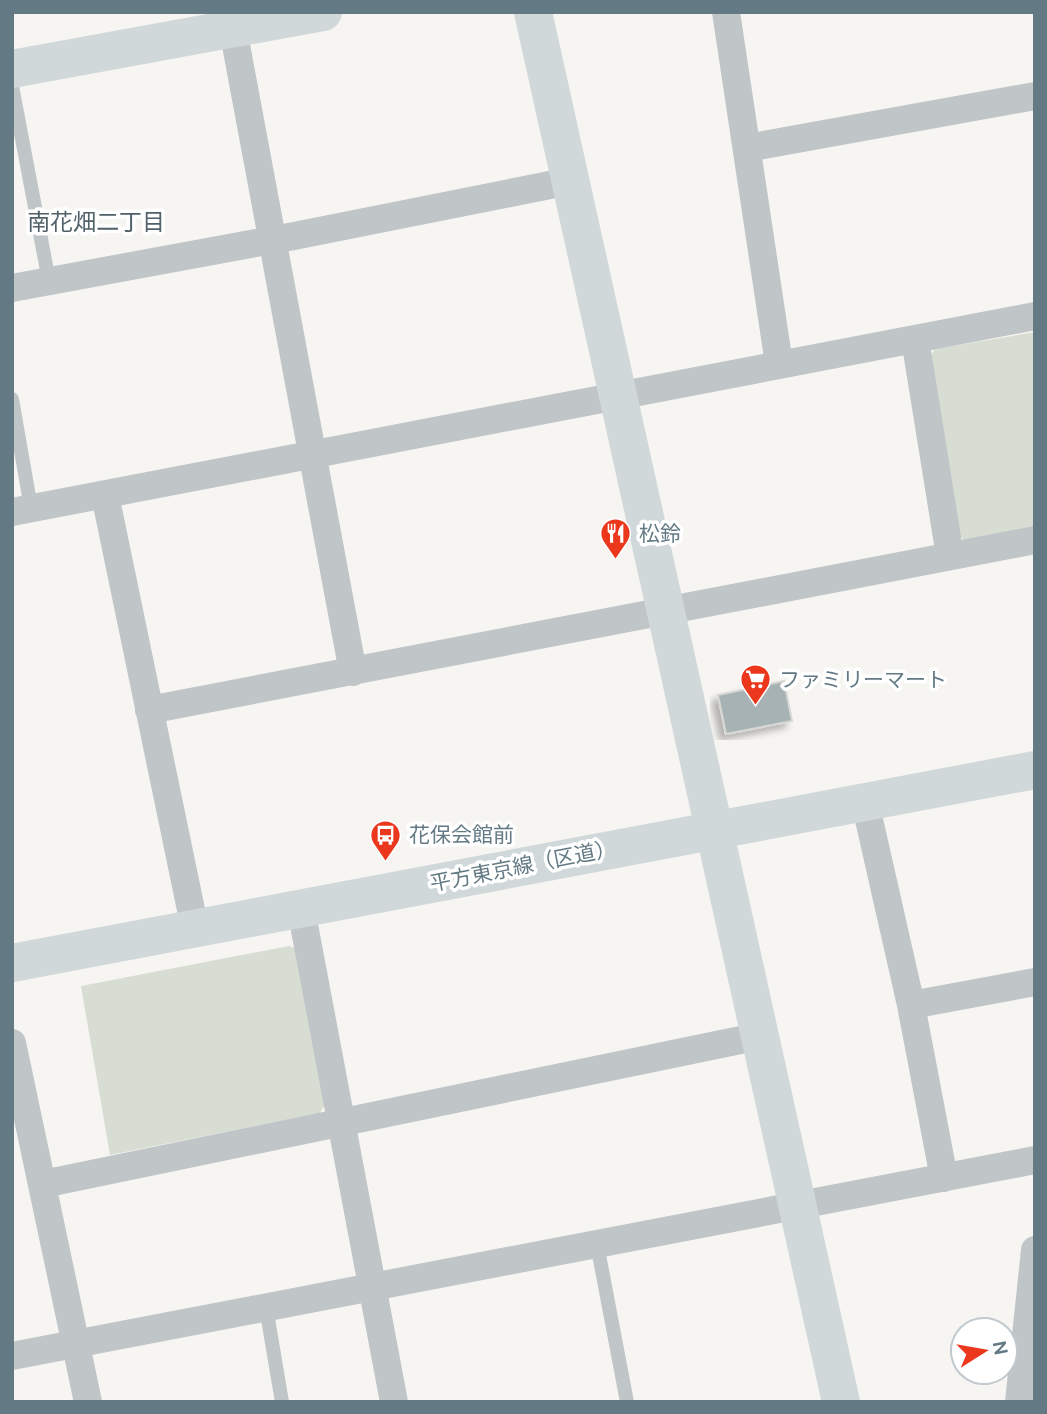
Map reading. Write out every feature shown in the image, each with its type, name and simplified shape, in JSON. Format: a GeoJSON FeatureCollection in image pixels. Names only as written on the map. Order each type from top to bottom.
{"type":"FeatureCollection","features":[{"type":"Feature","properties":{"kind":"street"},"geometry":{"type":"LineString","coordinates":[[12,69],[323,12]]}},
{"type":"Feature","properties":{"kind":"street"},"geometry":{"type":"LineString","coordinates":[[533,12],[798,1207],[833,1400]]}},
{"type":"Feature","properties":{"kind":"street"},"geometry":{"type":"LineString","coordinates":[[726,12],[779,364]]}},
{"type":"Feature","properties":{"kind":"street"},"geometry":{"type":"LineString","coordinates":[[233,29],[353,672]]}},
{"type":"Feature","properties":{"kind":"street"},"geometry":{"type":"LineString","coordinates":[[747,148],[1035,96]]}},
{"type":"Feature","properties":{"kind":"street"},"geometry":{"type":"LineString","coordinates":[[12,288],[274,240],[570,181]]}},
{"type":"Feature","properties":{"kind":"street"},"geometry":{"type":"LineString","coordinates":[[22,510],[1035,316]]}},
{"type":"Feature","properties":{"kind":"street"},"geometry":{"type":"LineString","coordinates":[[915,339],[950,556]]}},
{"type":"Feature","properties":{"kind":"street"},"geometry":{"type":"LineString","coordinates":[[105,495],[195,929]]}},
{"type":"Feature","properties":{"kind":"street"},"geometry":{"type":"LineString","coordinates":[[149,710],[1035,540]]}},
{"type":"Feature","properties":{"kind":"street","name":"平方東京線（区道）"},"geometry":{"type":"LineString","coordinates":[[12,963],[1035,770]]}},
{"type":"Feature","properties":{"kind":"street"},"geometry":{"type":"LineString","coordinates":[[865,802],[911,1005],[944,1178]]}},
{"type":"Feature","properties":{"kind":"street"},"geometry":{"type":"LineString","coordinates":[[301,909],[394,1402]]}},
{"type":"Feature","properties":{"kind":"street"},"geometry":{"type":"LineString","coordinates":[[911,1005],[1035,982]]}},
{"type":"Feature","properties":{"kind":"street"},"geometry":{"type":"LineString","coordinates":[[43,1184],[760,1036]]}},
{"type":"Feature","properties":{"kind":"street"},"geometry":{"type":"LineString","coordinates":[[12,1043],[88,1402]]}},
{"type":"Feature","properties":{"kind":"street"},"geometry":{"type":"LineString","coordinates":[[12,1356],[1035,1160]]}},
{"type":"Feature","properties":{"kind":"street"},"geometry":{"type":"LineString","coordinates":[[1019,1402],[1035,1250]]}},
{"type":"Feature","properties":{"kind":"lane"},"geometry":{"type":"LineString","coordinates":[[12,86],[49,281]]}},
{"type":"Feature","properties":{"kind":"lane"},"geometry":{"type":"LineString","coordinates":[[12,399],[22,510]]}},
{"type":"Feature","properties":{"kind":"lane"},"geometry":{"type":"LineString","coordinates":[[597,1244],[627,1402]]}},
{"type":"Feature","properties":{"kind":"lane"},"geometry":{"type":"LineString","coordinates":[[266,1307],[282,1402]]}},
{"type":"Feature","properties":{"kind":"shaded area"},"geometry":{"type":"Polygon","coordinates":[[[1035,332],[1035,528],[966,542],[957,533],[929,359],[935,349],[1035,332]]]}},
{"type":"Feature","properties":{"kind":"shaded area"},"geometry":{"type":"Polygon","coordinates":[[[289,946],[297,949],[327,1101],[320,1113],[110,1155],[81,986],[289,946]]]}},
{"type":"Feature","properties":{"kind":"building"},"geometry":{"type":"Polygon","coordinates":[[[784,681],[792,721],[726,734],[718,695],[784,681]]]}},
{"type":"Feature","properties":{"kind":"place","name":"松鈴"},"geometry":{"type":"Point","coordinates":[616,561]}},
{"type":"Feature","properties":{"kind":"place","name":"ファミリーマート"},"geometry":{"type":"Point","coordinates":[756,707]}},
{"type":"Feature","properties":{"kind":"place","name":"花保会館前"},"geometry":{"type":"Point","coordinates":[386,862]}},
{"type":"Feature","properties":{"kind":"district","name":"南花畑二丁目"},"geometry":{"type":"Point","coordinates":[96,222]}}]}
